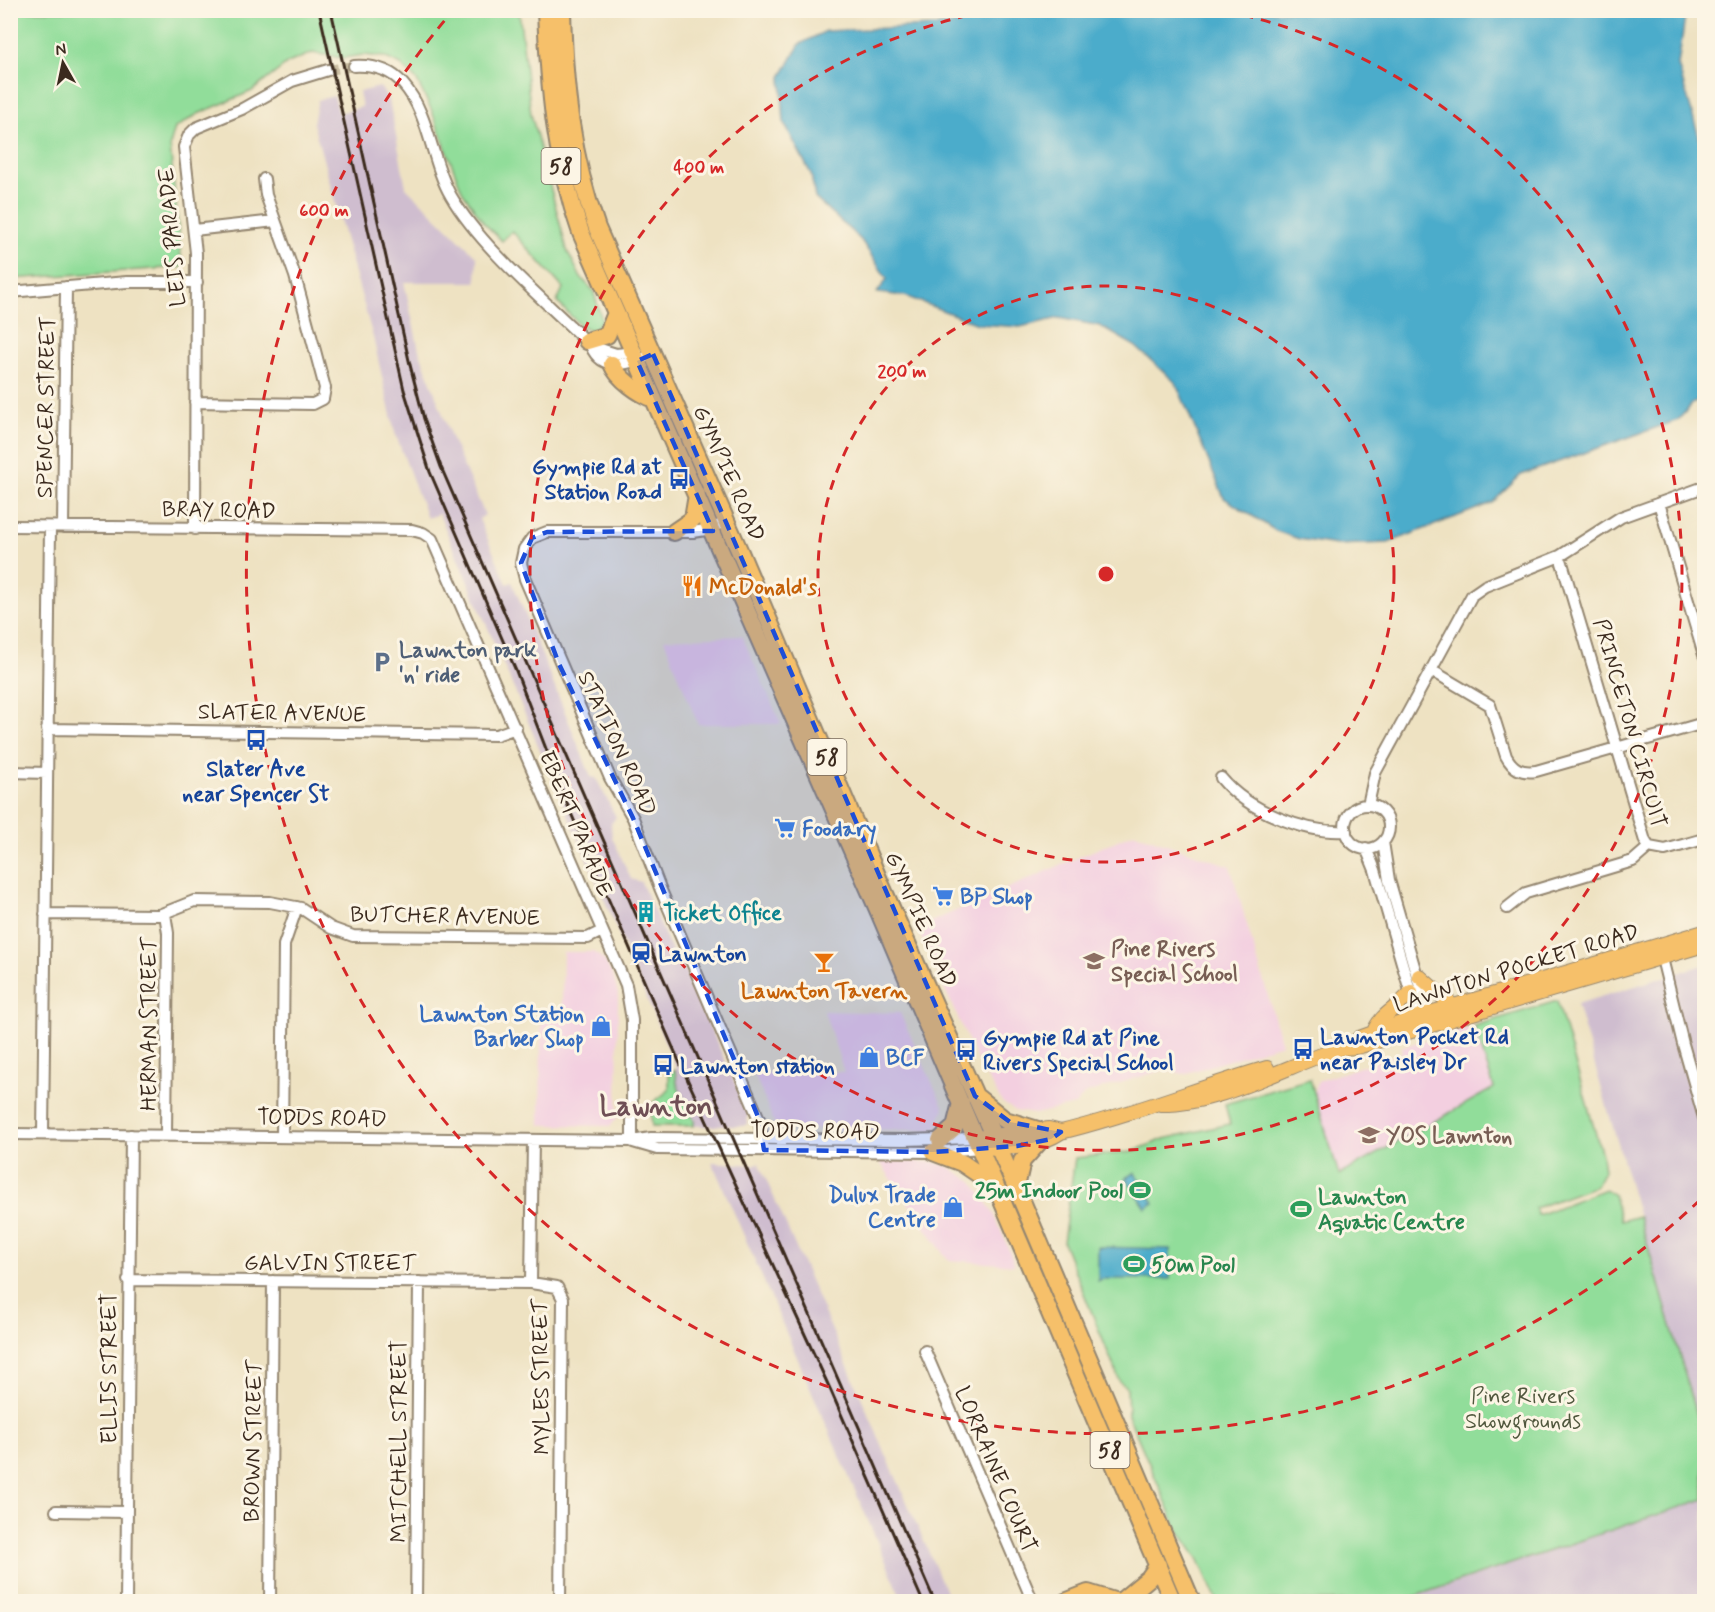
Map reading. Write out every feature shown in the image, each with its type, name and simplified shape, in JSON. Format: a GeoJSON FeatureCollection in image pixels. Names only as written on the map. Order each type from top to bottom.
{"type":"FeatureCollection","features":[{"type":"Feature","properties":{"kind":"highway","name":"GYMPIE ROAD"},"geometry":{"type":"LineString","coordinates":[[546,10],[551,107],[560,162],[581,233],[616,313],[643,354],[654,399],[697,495],[719,525]]}},
{"type":"Feature","properties":{"kind":"highway","name":"GYMPIE ROAD"},"geometry":{"type":"LineString","coordinates":[[562,10],[567,110],[583,187],[643,354],[968,1100],[996,1142],[1016,1187],[1190,1598]]}},
{"type":"Feature","properties":{"kind":"highway"},"geometry":{"type":"LineString","coordinates":[[589,344],[607,335],[616,313]]}},
{"type":"Feature","properties":{"kind":"highway"},"geometry":{"type":"LineString","coordinates":[[612,364],[614,370],[642,395],[654,399]]}},
{"type":"Feature","properties":{"kind":"highway"},"geometry":{"type":"LineString","coordinates":[[674,532],[693,519],[697,495]]}},
{"type":"Feature","properties":{"kind":"highway","name":"GYMPIE ROAD"},"geometry":{"type":"LineString","coordinates":[[968,1100],[978,1143],[1158,1565],[1167,1600]]}},
{"type":"Feature","properties":{"kind":"highway"},"geometry":{"type":"LineString","coordinates":[[996,1186],[936,1146],[955,1127],[968,1100],[1038,1136],[1022,1161],[1016,1187]]}},
{"type":"Feature","properties":{"kind":"highway"},"geometry":{"type":"LineString","coordinates":[[1065,1602],[1088,1593],[1118,1602],[1149,1578],[1158,1565]]}},
{"type":"Feature","properties":{"kind":"main road","name":"LAWNTON POCKET ROAD"},"geometry":{"type":"LineString","coordinates":[[996,1142],[1038,1136],[1051,1139],[1061,1132],[1161,1104],[1176,1105],[1224,1091],[1341,1048],[1374,1032],[1426,1020],[1661,952],[1704,932]]}},
{"type":"Feature","properties":{"kind":"main road","name":"LAWNTON POCKET ROAD"},"geometry":{"type":"LineString","coordinates":[[1341,1048],[1357,1047],[1426,1020],[1453,1006],[1661,952],[1704,945]]}},
{"type":"Feature","properties":{"kind":"main road"},"geometry":{"type":"LineString","coordinates":[[1419,976],[1425,979],[1438,996],[1453,1006]]}},
{"type":"Feature","properties":{"kind":"main road"},"geometry":{"type":"LineString","coordinates":[[1374,1032],[1377,1022],[1404,1001],[1411,992]]}},
{"type":"Feature","properties":{"kind":"main road","name":"TODDS ROAD"},"geometry":{"type":"LineString","coordinates":[[978,1143],[996,1142]]}},
{"type":"Feature","properties":{"kind":"main road"},"geometry":{"type":"LineString","coordinates":[[1167,1600],[1190,1598]]}},
{"type":"Feature","properties":{"kind":"street"},"geometry":{"type":"LineString","coordinates":[[354,66],[384,70],[404,85],[417,106],[442,178],[455,204],[488,243],[589,344],[595,354],[612,364],[625,365],[643,354]]}},
{"type":"Feature","properties":{"kind":"street","name":"LEIS PARADE"},"geometry":{"type":"LineString","coordinates":[[195,529],[197,282],[194,230],[184,147],[189,135],[196,128],[237,112],[292,81],[328,70]]}},
{"type":"Feature","properties":{"kind":"street"},"geometry":{"type":"LineString","coordinates":[[195,402],[313,404],[323,399],[325,388],[295,276],[266,195],[264,179]]}},
{"type":"Feature","properties":{"kind":"street"},"geometry":{"type":"LineString","coordinates":[[194,230],[275,221]]}},
{"type":"Feature","properties":{"kind":"street"},"geometry":{"type":"LineString","coordinates":[[10,292],[127,282],[197,282]]}},
{"type":"Feature","properties":{"kind":"street","name":"SPENCER STREET"},"geometry":{"type":"LineString","coordinates":[[63,527],[66,287]]}},
{"type":"Feature","properties":{"kind":"street"},"geometry":{"type":"LineString","coordinates":[[589,344],[616,354],[643,354]]}},
{"type":"Feature","properties":{"kind":"street"},"geometry":{"type":"LineString","coordinates":[[1368,805],[1375,773],[1467,602],[1478,591],[1560,556],[1621,518],[1704,487]]}},
{"type":"Feature","properties":{"kind":"street"},"geometry":{"type":"LineString","coordinates":[[1659,503],[1704,655]]}},
{"type":"Feature","properties":{"kind":"street","name":"STATION ROAD"},"geometry":{"type":"LineString","coordinates":[[719,525],[674,532],[547,532],[532,538],[527,544],[522,556],[522,571],[563,674],[610,778],[639,833],[667,905],[759,1119],[763,1145]]}},
{"type":"Feature","properties":{"kind":"street","name":"BRAY ROAD"},"geometry":{"type":"LineString","coordinates":[[10,526],[412,530],[427,534]]}},
{"type":"Feature","properties":{"kind":"street","name":"SPENCER STREET"},"geometry":{"type":"LineString","coordinates":[[43,1134],[50,526]]}},
{"type":"Feature","properties":{"kind":"street","name":"EBERT PARADE"},"geometry":{"type":"LineString","coordinates":[[427,534],[440,552],[626,985],[632,1009],[632,1141]]}},
{"type":"Feature","properties":{"kind":"street","name":"PRINCETON CIRCUIT"},"geometry":{"type":"LineString","coordinates":[[1560,556],[1642,834],[1649,847],[1665,850],[1704,839]]}},
{"type":"Feature","properties":{"kind":"street"},"geometry":{"type":"LineString","coordinates":[[1431,670],[1490,705],[1506,756],[1510,763],[1522,771],[1536,771],[1704,723]]}},
{"type":"Feature","properties":{"kind":"street","name":"SLATER AVENUE"},"geometry":{"type":"LineString","coordinates":[[47,729],[496,735],[516,728]]}},
{"type":"Feature","properties":{"kind":"street"},"geometry":{"type":"LineString","coordinates":[[10,772],[47,773]]}},
{"type":"Feature","properties":{"kind":"street"},"geometry":{"type":"LineString","coordinates":[[1221,778],[1242,799],[1303,827],[1321,832],[1346,831]]}},
{"type":"Feature","properties":{"kind":"street"},"geometry":{"type":"LineString","coordinates":[[1368,805],[1381,810],[1389,822],[1387,836],[1383,842],[1366,848],[1351,841],[1346,831],[1349,815],[1357,808],[1368,805]]}},
{"type":"Feature","properties":{"kind":"street"},"geometry":{"type":"LineString","coordinates":[[1383,842],[1389,880],[1419,976],[1426,1020]]}},
{"type":"Feature","properties":{"kind":"street"},"geometry":{"type":"LineString","coordinates":[[1508,908],[1526,893],[1633,861],[1649,847]]}},
{"type":"Feature","properties":{"kind":"street"},"geometry":{"type":"LineString","coordinates":[[1366,848],[1411,992],[1426,1020]]}},
{"type":"Feature","properties":{"kind":"street","name":"BUTCHER AVENUE"},"geometry":{"type":"LineString","coordinates":[[45,914],[165,914],[182,904],[194,901],[270,902],[297,907],[339,933],[358,936],[587,938],[602,931]]}},
{"type":"Feature","properties":{"kind":"street"},"geometry":{"type":"LineString","coordinates":[[282,1137],[284,945],[297,907]]}},
{"type":"Feature","properties":{"kind":"street","name":"HERMAN STREET"},"geometry":{"type":"LineString","coordinates":[[165,914],[168,933],[166,1136]]}},
{"type":"Feature","properties":{"kind":"street"},"geometry":{"type":"LineString","coordinates":[[1661,952],[1704,1118]]}},
{"type":"Feature","properties":{"kind":"street","name":"TODDS ROAD"},"geometry":{"type":"LineString","coordinates":[[10,1134],[632,1141],[651,1149],[763,1145],[936,1146],[978,1143]]}},
{"type":"Feature","properties":{"kind":"street","name":"ELLIS STREET"},"geometry":{"type":"LineString","coordinates":[[126,1602],[130,1135]]}},
{"type":"Feature","properties":{"kind":"street","name":"MYLES STREET"},"geometry":{"type":"LineString","coordinates":[[533,1140],[531,1283],[557,1287],[563,1299],[560,1602]]}},
{"type":"Feature","properties":{"kind":"street","name":"GALVIN STREET"},"geometry":{"type":"LineString","coordinates":[[129,1280],[531,1283]]}},
{"type":"Feature","properties":{"kind":"street","name":"BROWN STREET"},"geometry":{"type":"LineString","coordinates":[[270,1602],[273,1281]]}},
{"type":"Feature","properties":{"kind":"street","name":"MITCHELL STREET"},"geometry":{"type":"LineString","coordinates":[[416,1602],[419,1282]]}},
{"type":"Feature","properties":{"kind":"street","name":"LORRAINE COURT"},"geometry":{"type":"LineString","coordinates":[[925,1351],[1033,1602]]}},
{"type":"Feature","properties":{"kind":"street"},"geometry":{"type":"LineString","coordinates":[[56,1511],[127,1512]]}},
{"type":"Feature","properties":{"kind":"highlighted area"},"geometry":{"type":"Polygon","coordinates":[[[653,354],[975,1096],[1010,1122],[1061,1132],[1051,1139],[1017,1146],[933,1152],[764,1150],[759,1119],[633,818],[559,664],[521,563],[532,538],[547,532],[713,531],[637,361],[653,354]]]}},
{"type":"Feature","properties":{"kind":"shaded area"},"geometry":{"type":"Polygon","coordinates":[[[380,87],[389,100],[406,187],[477,257],[476,282],[404,282],[419,350],[453,442],[485,515],[479,519],[507,584],[512,582],[591,777],[596,778],[616,817],[611,824],[612,837],[631,879],[641,882],[676,960],[683,965],[748,1113],[747,1124],[743,1126],[694,1126],[694,1120],[677,1084],[676,1067],[439,514],[427,518],[395,433],[373,337],[313,123],[318,100],[334,96],[339,113],[362,107],[359,92],[380,87]]]}},
{"type":"Feature","properties":{"kind":"shaded area"},"geometry":{"type":"Polygon","coordinates":[[[742,636],[781,724],[698,724],[664,639],[742,636]]]}},
{"type":"Feature","properties":{"kind":"shaded area","name":"Pine Rivers Special School"},"geometry":{"type":"Polygon","coordinates":[[[1134,833],[1230,866],[1282,1044],[1184,1074],[1163,1070],[1086,1093],[1075,1105],[1035,1114],[1015,1111],[1002,1102],[979,1064],[917,928],[1134,833]]]}},
{"type":"Feature","properties":{"kind":"shaded area"},"geometry":{"type":"Polygon","coordinates":[[[563,952],[594,952],[605,961],[614,979],[618,994],[617,1118],[610,1126],[540,1125],[541,1008],[562,1009],[563,952]]]}},
{"type":"Feature","properties":{"kind":"shaded area"},"geometry":{"type":"Polygon","coordinates":[[[1704,965],[1704,1439],[1577,1004],[1704,965]]]}},
{"type":"Feature","properties":{"kind":"shaded area"},"geometry":{"type":"Polygon","coordinates":[[[824,1011],[900,1013],[944,1108],[937,1127],[930,1130],[783,1128],[774,1123],[754,1073],[844,1072],[824,1011]]]}},
{"type":"Feature","properties":{"kind":"shaded area","name":"YOS Lawnton"},"geometry":{"type":"Polygon","coordinates":[[[1474,1026],[1494,1088],[1338,1176],[1314,1094],[1318,1081],[1402,1053],[1401,1047],[1474,1026]]]}},
{"type":"Feature","properties":{"kind":"shaded area"},"geometry":{"type":"Polygon","coordinates":[[[879,1161],[934,1162],[949,1167],[973,1182],[994,1214],[1015,1265],[948,1260],[879,1161]]]}},
{"type":"Feature","properties":{"kind":"shaded area"},"geometry":{"type":"Polygon","coordinates":[[[712,1162],[753,1165],[759,1163],[950,1601],[903,1601],[712,1162]]]}},
{"type":"Feature","properties":{"kind":"shaded area"},"geometry":{"type":"Polygon","coordinates":[[[1704,1499],[1704,1601],[1400,1602],[1640,1521],[1704,1499]]]}},
{"type":"Feature","properties":{"kind":"green space"},"geometry":{"type":"Polygon","coordinates":[[[11,11],[519,11],[531,114],[567,250],[581,278],[593,290],[602,320],[593,331],[581,326],[557,302],[563,288],[512,231],[502,241],[483,222],[462,191],[431,109],[416,79],[401,65],[384,57],[363,55],[343,58],[312,53],[288,63],[252,91],[198,114],[175,128],[170,145],[182,267],[11,279],[11,11]]]}},
{"type":"Feature","properties":{"kind":"green space","name":"Pine Rivers Showgrounds"},"geometry":{"type":"Polygon","coordinates":[[[1557,1001],[1602,1155],[1604,1171],[1596,1186],[1535,1208],[1538,1215],[1605,1189],[1614,1195],[1621,1221],[1639,1216],[1704,1439],[1704,1499],[1400,1601],[1217,1601],[1199,1560],[1177,1528],[1128,1415],[1127,1388],[1120,1382],[1063,1242],[1075,1158],[1131,1152],[1164,1139],[1230,1124],[1225,1104],[1310,1079],[1339,1175],[1494,1088],[1474,1026],[1557,1001]]]}},
{"type":"Feature","properties":{"kind":"green space"},"geometry":{"type":"Polygon","coordinates":[[[675,1070],[677,1084],[694,1120],[694,1126],[652,1126],[650,1105],[669,1090],[669,1072],[675,1070]]]}},
{"type":"Feature","properties":{"kind":"water"},"geometry":{"type":"Polygon","coordinates":[[[1003,11],[1686,11],[1678,65],[1704,154],[1704,398],[1694,402],[1678,420],[1521,475],[1492,503],[1388,543],[1336,545],[1299,539],[1276,531],[1224,498],[1176,383],[1135,346],[1100,326],[1059,318],[1020,327],[978,324],[905,296],[877,293],[887,279],[861,240],[815,198],[811,174],[784,123],[781,77],[800,44],[826,31],[951,25],[1003,11]]]}},
{"type":"Feature","properties":{"kind":"water","name":"25m Indoor Pool"},"geometry":{"type":"Polygon","coordinates":[[[1135,1173],[1154,1203],[1146,1208],[1126,1178],[1135,1173]]]}},
{"type":"Feature","properties":{"kind":"water","name":"50m Pool"},"geometry":{"type":"Polygon","coordinates":[[[1098,1247],[1170,1249],[1170,1279],[1102,1279],[1098,1281],[1098,1247]]]}},
{"type":"Feature","properties":{"kind":"tunnel"},"geometry":{"type":"LineString","coordinates":[[328,70],[354,66]]}},
{"type":"Feature","properties":{"kind":"railway"},"geometry":{"type":"LineString","coordinates":[[319,10],[404,390],[430,472],[516,671],[570,811],[678,1059],[831,1391],[923,1602]]}},
{"type":"Feature","properties":{"kind":"railway"},"geometry":{"type":"LineString","coordinates":[[331,10],[410,365],[424,419],[441,467],[935,1602]]}},
{"type":"Feature","properties":{"kind":"place","name":"Gympie Rd at Station Road"},"geometry":{"type":"Point","coordinates":[679,479]}},
{"type":"Feature","properties":{"kind":"place","name":"McDonald's"},"geometry":{"type":"Point","coordinates":[692,586]}},
{"type":"Feature","properties":{"kind":"place","name":"Lawnton park 'n' ride"},"geometry":{"type":"Point","coordinates":[382,662]}},
{"type":"Feature","properties":{"kind":"place","name":"Slater Ave near Spencer St"},"geometry":{"type":"Point","coordinates":[256,740]}},
{"type":"Feature","properties":{"kind":"place","name":"Foodary"},"geometry":{"type":"Point","coordinates":[785,828]}},
{"type":"Feature","properties":{"kind":"place","name":"BP Shop"},"geometry":{"type":"Point","coordinates":[943,896]}},
{"type":"Feature","properties":{"kind":"place","name":"Ticket Office"},"geometry":{"type":"Point","coordinates":[646,912]}},
{"type":"Feature","properties":{"kind":"place","name":"Lawnton"},"geometry":{"type":"Point","coordinates":[641,953]}},
{"type":"Feature","properties":{"kind":"place","name":"Pine Rivers Special School"},"geometry":{"type":"Point","coordinates":[1094,961]}},
{"type":"Feature","properties":{"kind":"place","name":"Lawnton Tavern"},"geometry":{"type":"Point","coordinates":[824,962]}},
{"type":"Feature","properties":{"kind":"place","name":"Lawnton Station Barber Shop"},"geometry":{"type":"Point","coordinates":[601,1026]}},
{"type":"Feature","properties":{"kind":"place","name":"Lawnton Pocket Rd near Paisley Dr"},"geometry":{"type":"Point","coordinates":[1303,1049]}},
{"type":"Feature","properties":{"kind":"place","name":"Gympie Rd at Pine Rivers Special School"},"geometry":{"type":"Point","coordinates":[966,1050]}},
{"type":"Feature","properties":{"kind":"place","name":"BCF"},"geometry":{"type":"Point","coordinates":[869,1057]}},
{"type":"Feature","properties":{"kind":"place","name":"Lawnton station"},"geometry":{"type":"Point","coordinates":[663,1065]}},
{"type":"Feature","properties":{"kind":"place","name":"YOS Lawnton"},"geometry":{"type":"Point","coordinates":[1369,1135]}},
{"type":"Feature","properties":{"kind":"place","name":"25m Indoor Pool"},"geometry":{"type":"Point","coordinates":[1140,1190]}},
{"type":"Feature","properties":{"kind":"place","name":"Dulux Trade Centre"},"geometry":{"type":"Point","coordinates":[953,1207]}},
{"type":"Feature","properties":{"kind":"place","name":"Lawnton Aquatic Centre"},"geometry":{"type":"Point","coordinates":[1301,1209]}},
{"type":"Feature","properties":{"kind":"place","name":"50m Pool"},"geometry":{"type":"Point","coordinates":[1134,1264]}},
{"type":"Feature","properties":{"kind":"district","name":"Lawnton"},"geometry":{"type":"Point","coordinates":[656,1105]}}]}
